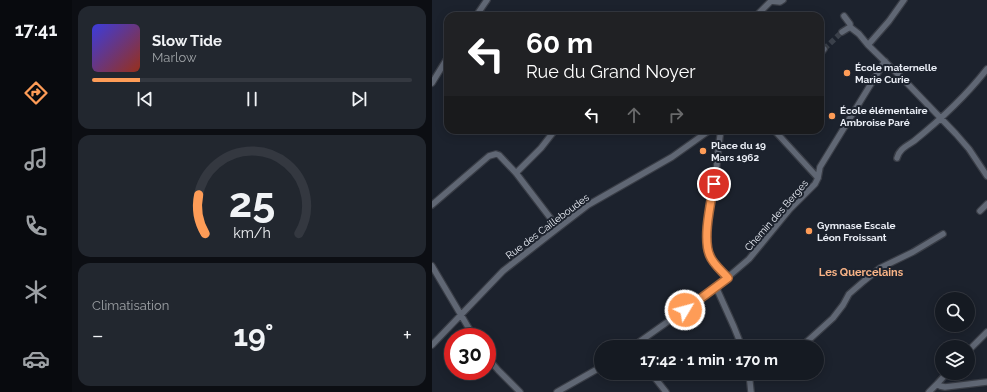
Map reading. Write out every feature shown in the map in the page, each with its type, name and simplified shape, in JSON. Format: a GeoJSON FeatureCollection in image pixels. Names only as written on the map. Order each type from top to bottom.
{"type":"FeatureCollection","features":[{"type":"Feature","properties":{"kind":"street"},"geometry":{"type":"LineString","coordinates":[[479,12],[487,0]]}},
{"type":"Feature","properties":{"kind":"street"},"geometry":{"type":"LineString","coordinates":[[760,12],[770,0],[782,1]]}},
{"type":"Feature","properties":{"kind":"street"},"geometry":{"type":"LineString","coordinates":[[868,45],[889,21],[904,0]]}},
{"type":"Feature","properties":{"kind":"street"},"geometry":{"type":"LineString","coordinates":[[844,16],[850,24],[850,27],[860,34],[868,45],[969,149],[987,176]]}},
{"type":"Feature","properties":{"kind":"street"},"geometry":{"type":"LineString","coordinates":[[842,32],[850,27]]}},
{"type":"Feature","properties":{"kind":"street","name":"Chemin des Berges"},"geometry":{"type":"LineString","coordinates":[[642,340],[728,278],[749,259],[790,209],[815,184],[820,167],[885,61]]}},
{"type":"Feature","properties":{"kind":"street"},"geometry":{"type":"LineString","coordinates":[[432,83],[444,64]]}},
{"type":"Feature","properties":{"kind":"street"},"geometry":{"type":"LineString","coordinates":[[897,158],[898,153],[902,149],[961,99],[987,69]]}},
{"type":"Feature","properties":{"kind":"street"},"geometry":{"type":"LineString","coordinates":[[516,173],[542,148],[552,134]]}},
{"type":"Feature","properties":{"kind":"street","name":"Rue des Cailleboudes"},"geometry":{"type":"LineString","coordinates":[[432,345],[503,272],[558,228],[588,205],[672,157],[704,134]]}},
{"type":"Feature","properties":{"kind":"street"},"geometry":{"type":"LineString","coordinates":[[721,134],[708,215],[708,249],[711,258],[728,278]]}},
{"type":"Feature","properties":{"kind":"street"},"geometry":{"type":"LineString","coordinates":[[778,134],[818,178]]}},
{"type":"Feature","properties":{"kind":"street"},"geometry":{"type":"LineString","coordinates":[[432,205],[489,156],[496,154],[499,155],[516,173],[558,228]]}},
{"type":"Feature","properties":{"kind":"street"},"geometry":{"type":"LineString","coordinates":[[980,210],[987,204]]}},
{"type":"Feature","properties":{"kind":"street"},"geometry":{"type":"LineString","coordinates":[[809,340],[833,318],[849,294],[880,268],[913,252],[943,234]]}},
{"type":"Feature","properties":{"kind":"street"},"geometry":{"type":"LineString","coordinates":[[432,266],[469,328]]}},
{"type":"Feature","properties":{"kind":"street"},"geometry":{"type":"LineString","coordinates":[[716,287],[739,340]]}},
{"type":"Feature","properties":{"kind":"street"},"geometry":{"type":"LineString","coordinates":[[975,344],[987,332]]}},
{"type":"Feature","properties":{"kind":"street"},"geometry":{"type":"LineString","coordinates":[[496,368],[520,392]]}},
{"type":"Feature","properties":{"kind":"street"},"geometry":{"type":"LineString","coordinates":[[557,392],[594,371]]}},
{"type":"Feature","properties":{"kind":"street"},"geometry":{"type":"LineString","coordinates":[[657,380],[666,392]]}},
{"type":"Feature","properties":{"kind":"street"},"geometry":{"type":"LineString","coordinates":[[750,380],[751,392]]}},
{"type":"Feature","properties":{"kind":"street"},"geometry":{"type":"LineString","coordinates":[[929,392],[941,380]]}},
{"type":"Feature","properties":{"kind":"street"},"geometry":{"type":"LineString","coordinates":[[937,384],[945,387],[987,382]]}},
{"type":"Feature","properties":{"kind":"tunnel"},"geometry":{"type":"LineString","coordinates":[[824,49],[842,32]]}},
{"type":"Feature","properties":{"kind":"place","name":"École maternelle Marie Curie"},"geometry":{"type":"Point","coordinates":[847,73]}},
{"type":"Feature","properties":{"kind":"place","name":"École élémentaire Ambroise Paré"},"geometry":{"type":"Point","coordinates":[832,116]}},
{"type":"Feature","properties":{"kind":"place","name":"Place du 19 Mars 1962"},"geometry":{"type":"Point","coordinates":[703,151]}},
{"type":"Feature","properties":{"kind":"place","name":"Gymnase Escale Léon Froissant"},"geometry":{"type":"Point","coordinates":[809,231]}},
{"type":"Feature","properties":{"kind":"district","name":"Les Quercelains"},"geometry":{"type":"Point","coordinates":[861,272]}},
{"type":"Feature","properties":{"kind":"route"},"geometry":{"type":"LineString","coordinates":[[685,310],[728,278],[711,258],[708,251],[708,215],[714,184]]}}]}
